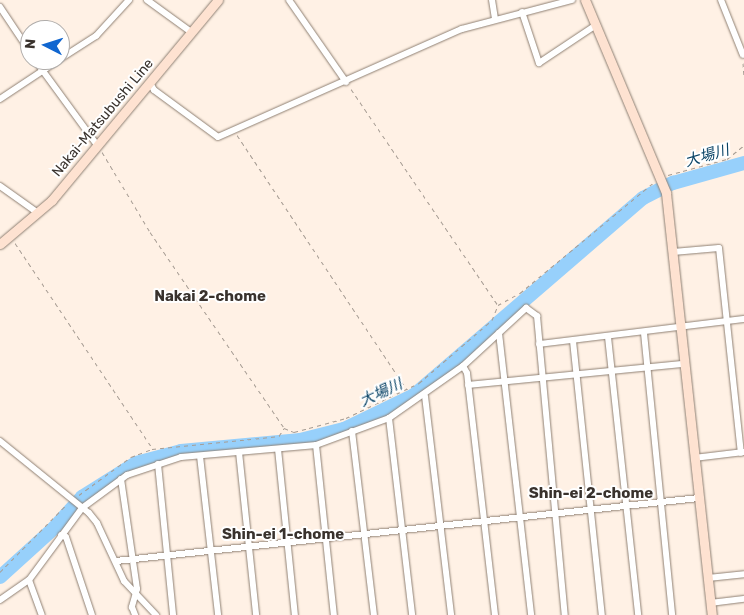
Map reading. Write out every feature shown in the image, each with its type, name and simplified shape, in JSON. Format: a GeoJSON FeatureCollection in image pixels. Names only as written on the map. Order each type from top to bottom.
{"type":"FeatureCollection","features":[{"type":"Feature","properties":{"kind":"street"},"geometry":{"type":"LineString","coordinates":[[70,53],[96,36],[129,0]]}},
{"type":"Feature","properties":{"kind":"street"},"geometry":{"type":"LineString","coordinates":[[147,0],[191,32]]}},
{"type":"Feature","properties":{"kind":"street","name":"Nakai-Matsubushi Line"},"geometry":{"type":"LineString","coordinates":[[0,244],[38,213],[150,83],[218,0]]}},
{"type":"Feature","properties":{"kind":"street"},"geometry":{"type":"LineString","coordinates":[[289,0],[346,82]]}},
{"type":"Feature","properties":{"kind":"street"},"geometry":{"type":"LineString","coordinates":[[492,0],[495,19]]}},
{"type":"Feature","properties":{"kind":"street"},"geometry":{"type":"LineString","coordinates":[[150,83],[154,90],[218,137],[346,82],[462,29],[572,0]]}},
{"type":"Feature","properties":{"kind":"street"},"geometry":{"type":"LineString","coordinates":[[586,0],[666,193],[712,615]]}},
{"type":"Feature","properties":{"kind":"street"},"geometry":{"type":"LineString","coordinates":[[721,0],[743,56]]}},
{"type":"Feature","properties":{"kind":"street"},"geometry":{"type":"LineString","coordinates":[[0,8],[20,37]]}},
{"type":"Feature","properties":{"kind":"street"},"geometry":{"type":"LineString","coordinates":[[522,12],[539,63],[596,25]]}},
{"type":"Feature","properties":{"kind":"street"},"geometry":{"type":"LineString","coordinates":[[0,99],[42,71],[97,145]]}},
{"type":"Feature","properties":{"kind":"street"},"geometry":{"type":"LineString","coordinates":[[0,186],[38,213]]}},
{"type":"Feature","properties":{"kind":"street"},"geometry":{"type":"LineString","coordinates":[[673,252],[719,248],[742,453],[694,458]]}},
{"type":"Feature","properties":{"kind":"street"},"geometry":{"type":"LineString","coordinates":[[0,600],[29,580],[61,535],[76,503],[121,479],[158,464],[200,456],[316,445],[389,418],[425,396],[463,366],[526,308],[537,316],[541,378],[565,615]]}},
{"type":"Feature","properties":{"kind":"street"},"geometry":{"type":"LineString","coordinates":[[539,344],[644,333],[744,319]]}},
{"type":"Feature","properties":{"kind":"street"},"geometry":{"type":"LineString","coordinates":[[499,333],[507,382],[531,615]]}},
{"type":"Feature","properties":{"kind":"street"},"geometry":{"type":"LineString","coordinates":[[644,333],[672,615]]}},
{"type":"Feature","properties":{"kind":"street"},"geometry":{"type":"LineString","coordinates":[[608,337],[638,615]]}},
{"type":"Feature","properties":{"kind":"street"},"geometry":{"type":"LineString","coordinates":[[573,341],[602,615]]}},
{"type":"Feature","properties":{"kind":"street"},"geometry":{"type":"LineString","coordinates":[[468,385],[684,364]]}},
{"type":"Feature","properties":{"kind":"street"},"geometry":{"type":"LineString","coordinates":[[463,366],[468,385],[495,615]]}},
{"type":"Feature","properties":{"kind":"street"},"geometry":{"type":"LineString","coordinates":[[425,396],[451,615]]}},
{"type":"Feature","properties":{"kind":"street"},"geometry":{"type":"LineString","coordinates":[[389,418],[412,615]]}},
{"type":"Feature","properties":{"kind":"street"},"geometry":{"type":"LineString","coordinates":[[352,431],[374,615]]}},
{"type":"Feature","properties":{"kind":"street"},"geometry":{"type":"LineString","coordinates":[[0,440],[76,503],[97,523],[135,597],[156,615]]}},
{"type":"Feature","properties":{"kind":"street"},"geometry":{"type":"LineString","coordinates":[[316,445],[334,615]]}},
{"type":"Feature","properties":{"kind":"street"},"geometry":{"type":"LineString","coordinates":[[278,449],[295,615]]}},
{"type":"Feature","properties":{"kind":"street"},"geometry":{"type":"LineString","coordinates":[[239,452],[256,615]]}},
{"type":"Feature","properties":{"kind":"street"},"geometry":{"type":"LineString","coordinates":[[200,456],[218,615]]}},
{"type":"Feature","properties":{"kind":"street"},"geometry":{"type":"LineString","coordinates":[[158,464],[173,615]]}},
{"type":"Feature","properties":{"kind":"street"},"geometry":{"type":"LineString","coordinates":[[121,479],[135,597],[132,607],[135,615]]}},
{"type":"Feature","properties":{"kind":"street"},"geometry":{"type":"LineString","coordinates":[[116,561],[699,498]]}},
{"type":"Feature","properties":{"kind":"street"},"geometry":{"type":"LineString","coordinates":[[61,535],[66,537],[92,615]]}},
{"type":"Feature","properties":{"kind":"street"},"geometry":{"type":"LineString","coordinates":[[708,578],[744,574]]}},
{"type":"Feature","properties":{"kind":"street"},"geometry":{"type":"LineString","coordinates":[[29,580],[42,615]]}},
{"type":"Feature","properties":{"kind":"street"},"geometry":{"type":"LineString","coordinates":[[710,603],[744,599]]}},
{"type":"Feature","properties":{"kind":"path"},"geometry":{"type":"LineString","coordinates":[[743,56],[744,77]]}},
{"type":"Feature","properties":{"kind":"path"},"geometry":{"type":"LineString","coordinates":[[346,82],[498,304]]}},
{"type":"Feature","properties":{"kind":"path"},"geometry":{"type":"LineString","coordinates":[[236,130],[240,142],[407,390]]}},
{"type":"Feature","properties":{"kind":"path"},"geometry":{"type":"LineString","coordinates":[[97,145],[150,232],[284,428],[294,432],[346,418],[419,384],[492,320],[498,304],[520,293],[660,177],[727,159],[744,145]]}},
{"type":"Feature","properties":{"kind":"path"},"geometry":{"type":"LineString","coordinates":[[11,236],[152,449]]}},
{"type":"Feature","properties":{"kind":"path"},"geometry":{"type":"LineString","coordinates":[[0,572],[76,503],[131,457],[152,449],[279,436],[284,428]]}},
{"type":"Feature","properties":{"kind":"waterway","name":"大場川"},"geometry":{"type":"LineString","coordinates":[[0,577],[54,528],[82,497],[136,463],[181,451],[300,440],[344,429],[414,395],[643,198],[673,183],[744,163]]}},
{"type":"Feature","properties":{"kind":"district","name":"Nakai 2-chome"},"geometry":{"type":"Point","coordinates":[210,297]}},
{"type":"Feature","properties":{"kind":"district","name":"Shin-ei 2-chome"},"geometry":{"type":"Point","coordinates":[591,494]}},
{"type":"Feature","properties":{"kind":"district","name":"Shin-ei 1-chome"},"geometry":{"type":"Point","coordinates":[283,535]}}]}
